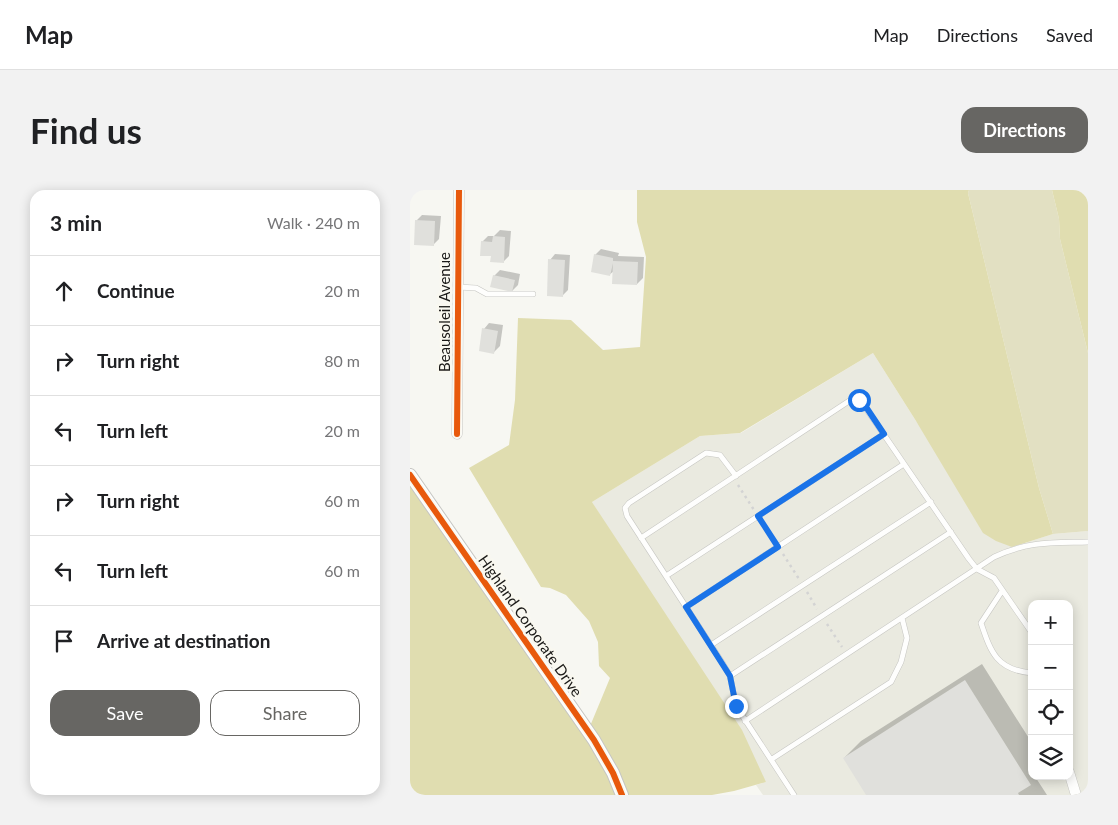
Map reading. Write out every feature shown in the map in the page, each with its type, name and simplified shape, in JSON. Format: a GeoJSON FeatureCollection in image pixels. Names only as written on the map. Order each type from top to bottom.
{"type":"FeatureCollection","features":[{"type":"Feature","properties":{"kind":"street","name":"Beausoleil Avenue"},"geometry":{"type":"LineString","coordinates":[[457,434],[459,190]]}},
{"type":"Feature","properties":{"kind":"street","name":"Highland Corporate Drive"},"geometry":{"type":"LineString","coordinates":[[410,475],[594,740],[622,795]]}},
{"type":"Feature","properties":{"kind":"street"},"geometry":{"type":"LineString","coordinates":[[1071,780],[1076,795]]}},
{"type":"Feature","properties":{"kind":"lane"},"geometry":{"type":"LineString","coordinates":[[458,287],[476,288],[487,294],[533,294]]}},
{"type":"Feature","properties":{"kind":"lane"},"geometry":{"type":"LineString","coordinates":[[641,538],[851,400],[857,400],[862,402],[977,569],[994,578],[1028,628]]}},
{"type":"Feature","properties":{"kind":"lane"},"geometry":{"type":"LineString","coordinates":[[666,576],[884,434]]}},
{"type":"Feature","properties":{"kind":"lane"},"geometry":{"type":"LineString","coordinates":[[734,477],[720,455],[706,452],[625,508],[627,516],[730,676],[736,706],[794,795]]}},
{"type":"Feature","properties":{"kind":"lane"},"geometry":{"type":"LineString","coordinates":[[686,607],[904,464]]}},
{"type":"Feature","properties":{"kind":"lane"},"geometry":{"type":"LineString","coordinates":[[711,645],[931,502]]}},
{"type":"Feature","properties":{"kind":"lane"},"geometry":{"type":"LineString","coordinates":[[730,676],[951,532]]}},
{"type":"Feature","properties":{"kind":"lane"},"geometry":{"type":"LineString","coordinates":[[746,721],[994,557],[1013,548],[1035,543],[1088,542]]}},
{"type":"Feature","properties":{"kind":"lane"},"geometry":{"type":"LineString","coordinates":[[1002,590],[981,623],[989,647],[1002,665],[1028,672]]}},
{"type":"Feature","properties":{"kind":"lane"},"geometry":{"type":"LineString","coordinates":[[772,759],[891,682],[901,662],[907,638],[902,618]]}},
{"type":"Feature","properties":{"kind":"path"},"geometry":{"type":"LineString","coordinates":[[734,477],[847,654]]}},
{"type":"Feature","properties":{"kind":"shaded area"},"geometry":{"type":"Polygon","coordinates":[[[637,190],[969,190],[968,193],[1039,488],[1053,534],[1012,547],[996,541],[983,533],[873,353],[740,433],[700,436],[592,502],[742,730],[766,782],[712,795],[410,795],[410,474],[588,731],[610,678],[599,666],[598,642],[589,621],[566,595],[550,588],[541,587],[469,468],[509,445],[515,400],[518,318],[571,320],[603,350],[640,347],[646,257],[637,222],[637,190]]]}},
{"type":"Feature","properties":{"kind":"shaded area"},"geometry":{"type":"Polygon","coordinates":[[[969,190],[1052,190],[1059,219],[1060,239],[1088,353],[1088,531],[1053,534],[1039,488],[968,193],[969,190]]]}},
{"type":"Feature","properties":{"kind":"shaded area"},"geometry":{"type":"Polygon","coordinates":[[[1052,190],[1088,190],[1088,353],[1060,239],[1059,219],[1052,190]]]}},
{"type":"Feature","properties":{"kind":"shaded area"},"geometry":{"type":"Polygon","coordinates":[[[873,353],[916,421],[1012,547],[1053,534],[1088,531],[1088,795],[763,795],[756,785],[766,782],[592,502],[700,436],[741,433],[873,353]]]}},
{"type":"Feature","properties":{"kind":"building"},"geometry":{"type":"Polygon","coordinates":[[[415,220],[435,221],[434,246],[414,245],[415,220]]]}},
{"type":"Feature","properties":{"kind":"building"},"geometry":{"type":"Polygon","coordinates":[[[493,236],[505,237],[504,263],[490,262],[491,256],[480,256],[481,241],[492,242],[493,236]]]}},
{"type":"Feature","properties":{"kind":"building"},"geometry":{"type":"Polygon","coordinates":[[[594,254],[613,258],[613,261],[638,262],[637,285],[612,284],[613,263],[610,276],[591,272],[594,254]]]}},
{"type":"Feature","properties":{"kind":"building"},"geometry":{"type":"Polygon","coordinates":[[[548,259],[565,260],[563,297],[547,296],[548,259]]]}},
{"type":"Feature","properties":{"kind":"building"},"geometry":{"type":"Polygon","coordinates":[[[493,275],[515,280],[512,292],[490,287],[493,275]]]}},
{"type":"Feature","properties":{"kind":"building"},"geometry":{"type":"Polygon","coordinates":[[[482,328],[498,331],[494,354],[479,351],[482,328]]]}},
{"type":"Feature","properties":{"kind":"building"},"geometry":{"type":"Polygon","coordinates":[[[965,680],[1031,785],[1018,793],[1019,795],[866,795],[843,758],[965,680]]]}},
{"type":"Feature","properties":{"kind":"cycle path"},"geometry":{"type":"LineString","coordinates":[[457,434],[459,190]]}},
{"type":"Feature","properties":{"kind":"cycle path"},"geometry":{"type":"LineString","coordinates":[[410,475],[594,740],[613,773],[622,795]]}},
{"type":"Feature","properties":{"kind":"route"},"geometry":{"type":"LineString","coordinates":[[736,706],[730,676],[686,607],[778,547],[758,516],[884,434],[864,404],[859,400]]}}]}
